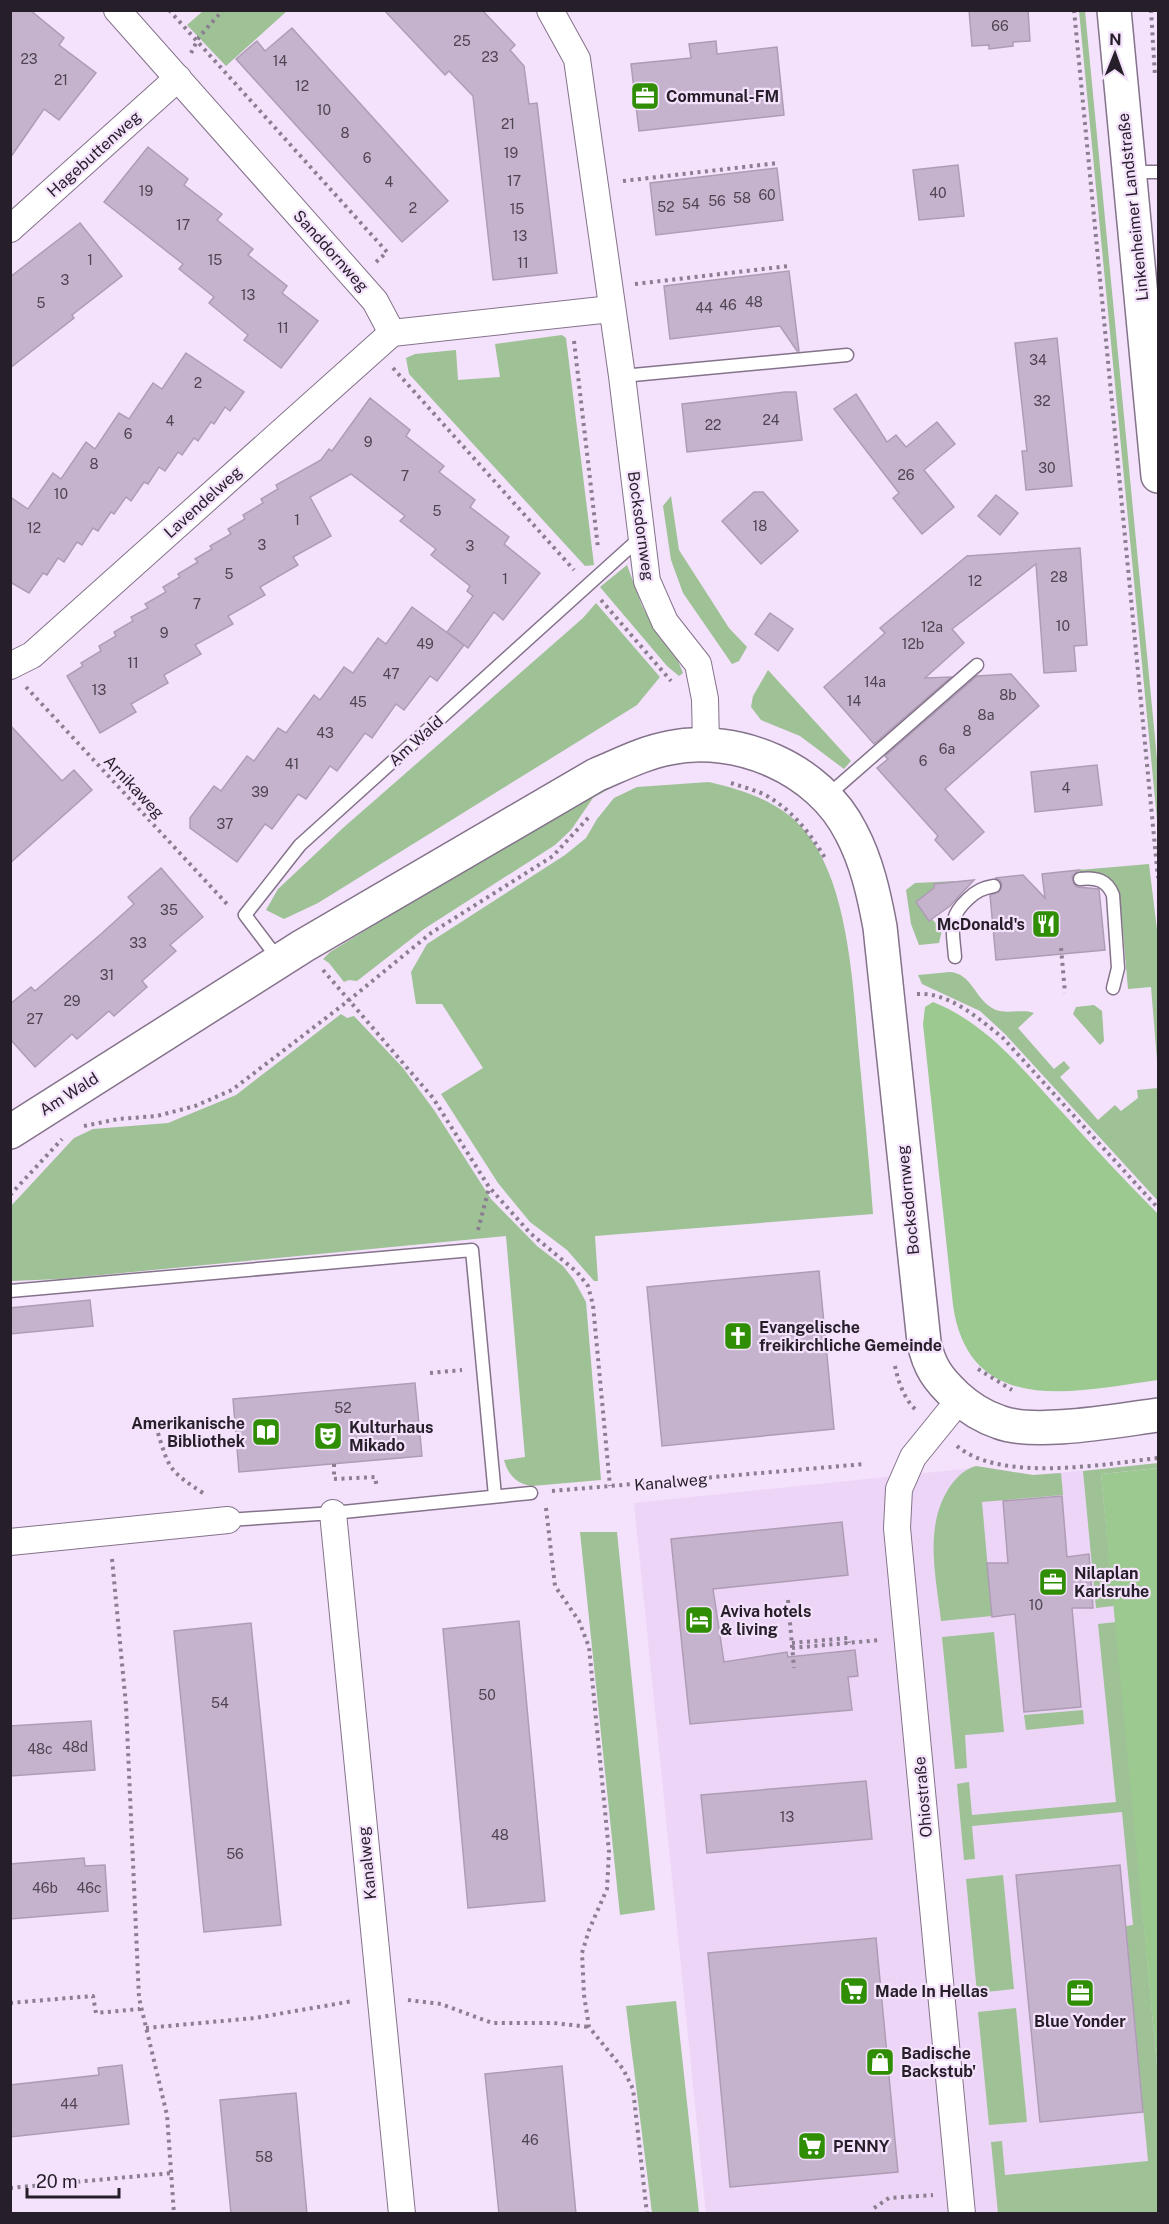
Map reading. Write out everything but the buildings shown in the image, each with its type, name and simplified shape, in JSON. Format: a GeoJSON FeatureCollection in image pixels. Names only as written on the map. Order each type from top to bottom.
{"type":"FeatureCollection","features":[{"type":"Feature","properties":{"kind":"main road","name":"Linkenheimer Landstraße"},"geometry":{"type":"LineString","coordinates":[[1114,10],[1144,172],[1158,476]]}},
{"type":"Feature","properties":{"kind":"main road","name":"Bocksdornweg"},"geometry":{"type":"LineString","coordinates":[[706,744],[745,749],[766,758],[797,775],[826,796],[851,830],[872,887],[880,927],[924,1342],[927,1358],[940,1380],[960,1400],[1000,1423],[1057,1427],[1158,1415]]}},
{"type":"Feature","properties":{"kind":"main road","name":"Am Wald"},"geometry":{"type":"LineString","coordinates":[[10,1132],[291,953],[596,775],[669,748],[706,744]]}},
{"type":"Feature","properties":{"kind":"street","name":"Sanddornweg"},"geometry":{"type":"LineString","coordinates":[[117,10],[375,301],[384,339]]}},
{"type":"Feature","properties":{"kind":"street","name":"Bocksdornweg"},"geometry":{"type":"LineString","coordinates":[[550,10],[577,59],[609,298],[622,376],[647,581],[665,622],[698,664],[705,699],[706,744]]}},
{"type":"Feature","properties":{"kind":"street","name":"Hagebuttenweg"},"geometry":{"type":"LineString","coordinates":[[10,230],[177,78]]}},
{"type":"Feature","properties":{"kind":"street"},"geometry":{"type":"LineString","coordinates":[[384,339],[570,313],[609,298]]}},
{"type":"Feature","properties":{"kind":"street","name":"Lavendelweg"},"geometry":{"type":"LineString","coordinates":[[16,674],[32,655],[384,339]]}},
{"type":"Feature","properties":{"kind":"street","name":"Ohiostraße"},"geometry":{"type":"LineString","coordinates":[[960,1400],[913,1456],[899,1489],[897,1528],[961,2203]]}},
{"type":"Feature","properties":{"kind":"street","name":"Kanalweg"},"geometry":{"type":"LineString","coordinates":[[333,1513],[402,2214]]}},
{"type":"Feature","properties":{"kind":"street"},"geometry":{"type":"LineString","coordinates":[[10,1542],[225,1520]]}},
{"type":"Feature","properties":{"kind":"lane"},"geometry":{"type":"LineString","coordinates":[[622,376],[847,355]]}},
{"type":"Feature","properties":{"kind":"lane","name":"Am Wald"},"geometry":{"type":"LineString","coordinates":[[245,915],[300,845],[640,538]]}},
{"type":"Feature","properties":{"kind":"lane"},"geometry":{"type":"LineString","coordinates":[[826,796],[977,665]]}},
{"type":"Feature","properties":{"kind":"lane"},"geometry":{"type":"LineString","coordinates":[[1080,879],[1099,879],[1110,888],[1113,896],[1118,968],[1113,988]]}},
{"type":"Feature","properties":{"kind":"lane"},"geometry":{"type":"LineString","coordinates":[[955,957],[952,921],[957,909],[977,891],[994,886]]}},
{"type":"Feature","properties":{"kind":"lane"},"geometry":{"type":"LineString","coordinates":[[245,915],[291,953]]}},
{"type":"Feature","properties":{"kind":"lane"},"geometry":{"type":"LineString","coordinates":[[10,1291],[472,1250],[495,1496]]}},
{"type":"Feature","properties":{"kind":"lane"},"geometry":{"type":"LineString","coordinates":[[225,1520],[333,1513],[538,1493]]}},
{"type":"Feature","properties":{"kind":"path"},"geometry":{"type":"LineString","coordinates":[[169,10],[387,252],[356,280]]}},
{"type":"Feature","properties":{"kind":"path"},"geometry":{"type":"LineString","coordinates":[[199,37],[223,10]]}},
{"type":"Feature","properties":{"kind":"path"},"geometry":{"type":"LineString","coordinates":[[1074,10],[1158,878]]}},
{"type":"Feature","properties":{"kind":"path"},"geometry":{"type":"LineString","coordinates":[[1151,10],[1156,86]]}},
{"type":"Feature","properties":{"kind":"path"},"geometry":{"type":"LineString","coordinates":[[595,184],[778,163]]}},
{"type":"Feature","properties":{"kind":"path"},"geometry":{"type":"LineString","coordinates":[[609,298],[789,266]]}},
{"type":"Feature","properties":{"kind":"path"},"geometry":{"type":"LineString","coordinates":[[570,313],[602,573]]}},
{"type":"Feature","properties":{"kind":"path"},"geometry":{"type":"LineString","coordinates":[[384,339],[402,380],[670,680],[705,699]]}},
{"type":"Feature","properties":{"kind":"path","name":"Arnikaweg"},"geometry":{"type":"LineString","coordinates":[[16,674],[225,903],[245,915]]}},
{"type":"Feature","properties":{"kind":"path"},"geometry":{"type":"LineString","coordinates":[[727,782],[766,796],[800,820],[830,865]]}},
{"type":"Feature","properties":{"kind":"path"},"geometry":{"type":"LineString","coordinates":[[78,1129],[86,1125],[157,1116],[195,1106],[232,1090],[348,1001],[431,933],[553,856],[591,815]]}},
{"type":"Feature","properties":{"kind":"path"},"geometry":{"type":"LineString","coordinates":[[1061,948],[1065,993]]}},
{"type":"Feature","properties":{"kind":"path"},"geometry":{"type":"LineString","coordinates":[[291,953],[348,1001],[433,1098],[489,1187],[530,1233],[577,1272],[588,1286],[593,1305],[610,1486]]}},
{"type":"Feature","properties":{"kind":"path"},"geometry":{"type":"LineString","coordinates":[[916,1005],[916,994],[925,994],[953,1002],[975,1015],[1003,1038],[1158,1208]]}},
{"type":"Feature","properties":{"kind":"path"},"geometry":{"type":"LineString","coordinates":[[10,1195],[62,1138],[70,1134]]}},
{"type":"Feature","properties":{"kind":"path"},"geometry":{"type":"LineString","coordinates":[[472,1250],[489,1187]]}},
{"type":"Feature","properties":{"kind":"path"},"geometry":{"type":"LineString","coordinates":[[973,1365],[988,1377],[1015,1391]]}},
{"type":"Feature","properties":{"kind":"path"},"geometry":{"type":"LineString","coordinates":[[430,1373],[483,1367]]}},
{"type":"Feature","properties":{"kind":"path"},"geometry":{"type":"LineString","coordinates":[[158,1433],[166,1460],[177,1476],[212,1500],[225,1520]]}},
{"type":"Feature","properties":{"kind":"path"},"geometry":{"type":"LineString","coordinates":[[334,1464],[333,1481],[375,1477],[379,1508]]}},
{"type":"Feature","properties":{"kind":"path","name":"Kanalweg"},"geometry":{"type":"LineString","coordinates":[[538,1493],[865,1464]]}},
{"type":"Feature","properties":{"kind":"path"},"geometry":{"type":"LineString","coordinates":[[538,1493],[555,1586],[579,1621],[589,1647],[609,1852],[607,1889],[589,1930],[582,1953],[584,1995],[589,2027],[623,2069],[633,2089],[648,2214]]}},
{"type":"Feature","properties":{"kind":"path"},"geometry":{"type":"LineString","coordinates":[[109,1532],[126,1705],[134,1916],[141,2008],[167,2115],[174,2214]]}},
{"type":"Feature","properties":{"kind":"path"},"geometry":{"type":"LineString","coordinates":[[788,1600],[794,1668]]}},
{"type":"Feature","properties":{"kind":"path"},"geometry":{"type":"LineString","coordinates":[[792,1646],[848,1638],[849,1643],[907,1637]]}},
{"type":"Feature","properties":{"kind":"path"},"geometry":{"type":"LineString","coordinates":[[10,2003],[93,1996],[96,2013],[141,2008]]}},
{"type":"Feature","properties":{"kind":"path"},"geometry":{"type":"LineString","coordinates":[[146,2028],[255,2018],[380,1996],[441,2004],[492,2023],[554,2023],[589,2027]]}},
{"type":"Feature","properties":{"kind":"path"},"geometry":{"type":"LineString","coordinates":[[10,2188],[172,2173]]}},
{"type":"Feature","properties":{"kind":"path"},"geometry":{"type":"LineString","coordinates":[[874,2208],[889,2198],[961,2203]]}},
{"type":"Feature","properties":{"kind":"shaded area"},"geometry":{"type":"Polygon","coordinates":[[[983,1467],[1033,1475],[1101,1469],[1158,2077],[1158,2213],[706,2213],[634,1503],[983,1467]]]}},
{"type":"Feature","properties":{"kind":"green space"},"geometry":{"type":"Polygon","coordinates":[[[203,11],[287,11],[226,66],[187,25],[203,11]]]}},
{"type":"Feature","properties":{"kind":"green space"},"geometry":{"type":"Polygon","coordinates":[[[1079,11],[1085,11],[1158,769],[1158,830],[1079,11]]]}},
{"type":"Feature","properties":{"kind":"green space"},"geometry":{"type":"Polygon","coordinates":[[[562,335],[566,338],[594,565],[585,566],[409,374],[406,358],[415,354],[456,350],[458,380],[500,377],[495,344],[562,335]]]}},
{"type":"Feature","properties":{"kind":"green space"},"geometry":{"type":"Polygon","coordinates":[[[671,496],[679,550],[729,628],[747,647],[739,661],[732,664],[683,593],[671,560],[663,506],[671,496]]]}},
{"type":"Feature","properties":{"kind":"green space"},"geometry":{"type":"Polygon","coordinates":[[[627,565],[642,606],[659,637],[676,656],[683,673],[679,676],[667,666],[600,587],[627,565]]]}},
{"type":"Feature","properties":{"kind":"green space"},"geometry":{"type":"Polygon","coordinates":[[[596,603],[660,677],[637,705],[318,903],[284,919],[266,910],[278,889],[343,828],[583,618],[596,603]]]}},
{"type":"Feature","properties":{"kind":"green space"},"geometry":{"type":"Polygon","coordinates":[[[768,670],[851,761],[844,769],[800,736],[761,720],[751,707],[753,696],[768,670]]]}},
{"type":"Feature","properties":{"kind":"green space"},"geometry":{"type":"Polygon","coordinates":[[[620,778],[618,784],[593,798],[571,830],[555,845],[424,929],[357,981],[344,982],[323,959],[330,952],[582,798],[620,778]]]}},
{"type":"Feature","properties":{"kind":"green space"},"geometry":{"type":"Polygon","coordinates":[[[709,782],[748,793],[785,812],[805,831],[820,853],[831,879],[840,907],[851,968],[873,1214],[595,1236],[598,1281],[594,1281],[567,1250],[530,1222],[498,1183],[441,1094],[483,1068],[442,1004],[416,1004],[411,972],[427,944],[565,855],[586,838],[597,819],[614,798],[637,787],[709,782]]]}},
{"type":"Feature","properties":{"kind":"green space"},"geometry":{"type":"Polygon","coordinates":[[[1149,864],[1158,938],[1158,1072],[1151,987],[1128,989],[1120,898],[1117,890],[1106,877],[1080,874],[1079,870],[1149,864]]]}},
{"type":"Feature","properties":{"kind":"green space"},"geometry":{"type":"Polygon","coordinates":[[[957,881],[935,888],[916,902],[929,920],[932,919],[942,930],[939,943],[919,945],[911,924],[906,890],[915,883],[957,881]]]}},
{"type":"Feature","properties":{"kind":"green space"},"geometry":{"type":"Polygon","coordinates":[[[950,972],[968,981],[992,1008],[1034,1013],[1018,1028],[1054,1069],[1064,1061],[1070,1068],[1060,1077],[1098,1120],[1115,1105],[1121,1111],[1138,1098],[1137,1090],[1158,1088],[1158,1201],[1005,1034],[980,1011],[922,984],[918,975],[950,972]]]}},
{"type":"Feature","properties":{"kind":"green space"},"geometry":{"type":"Polygon","coordinates":[[[933,1002],[971,1023],[1004,1050],[1157,1213],[1158,1380],[1094,1389],[1062,1391],[1031,1389],[1004,1382],[980,1366],[963,1341],[953,1305],[923,1024],[925,1007],[933,1002]]]}},
{"type":"Feature","properties":{"kind":"green space"},"geometry":{"type":"Polygon","coordinates":[[[1094,1005],[1102,1011],[1104,1041],[1100,1045],[1073,1014],[1076,1007],[1094,1005]]]}},
{"type":"Feature","properties":{"kind":"green space"},"geometry":{"type":"Polygon","coordinates":[[[341,1014],[347,1018],[354,1016],[403,1068],[434,1110],[491,1199],[537,1246],[563,1266],[574,1280],[586,1302],[601,1480],[527,1485],[518,1481],[511,1474],[504,1460],[525,1457],[506,1236],[60,1279],[11,1281],[11,1206],[74,1138],[93,1129],[168,1123],[236,1095],[341,1014]]]}},
{"type":"Feature","properties":{"kind":"green space"},"geometry":{"type":"Polygon","coordinates":[[[1158,1463],[1158,1468],[1101,1474],[1114,1606],[1096,1608],[1083,1471],[1158,1463]]]}},
{"type":"Feature","properties":{"kind":"green space"},"geometry":{"type":"Polygon","coordinates":[[[976,1466],[1033,1475],[1061,1473],[1063,1495],[982,1502],[992,1616],[941,1621],[934,1551],[937,1517],[942,1500],[951,1485],[962,1473],[976,1466]]]}},
{"type":"Feature","properties":{"kind":"green space"},"geometry":{"type":"Polygon","coordinates":[[[1158,1468],[1158,2077],[1101,1474],[1158,1468]]]}},
{"type":"Feature","properties":{"kind":"green space"},"geometry":{"type":"Polygon","coordinates":[[[580,1532],[617,1532],[655,1910],[620,1915],[580,1532]]]}},
{"type":"Feature","properties":{"kind":"green space"},"geometry":{"type":"Polygon","coordinates":[[[1116,1622],[1158,2077],[1158,2213],[998,2213],[991,2142],[1002,2141],[1005,2175],[1148,2161],[1126,1926],[1133,1925],[1122,1812],[972,1826],[975,1859],[964,1860],[957,1784],[969,1782],[972,1815],[1116,1802],[1098,1624],[1116,1622]]]}},
{"type":"Feature","properties":{"kind":"green space"},"geometry":{"type":"Polygon","coordinates":[[[994,1632],[1004,1732],[965,1735],[967,1768],[955,1769],[942,1637],[994,1632]]]}},
{"type":"Feature","properties":{"kind":"green space"},"geometry":{"type":"Polygon","coordinates":[[[1083,1710],[1084,1724],[1026,1730],[1024,1715],[1083,1710]]]}},
{"type":"Feature","properties":{"kind":"green space"},"geometry":{"type":"Polygon","coordinates":[[[1003,1875],[1014,1989],[977,1993],[966,1879],[1003,1875]]]}},
{"type":"Feature","properties":{"kind":"green space"},"geometry":{"type":"Polygon","coordinates":[[[676,2001],[699,2213],[652,2213],[626,2006],[676,2001]]]}},
{"type":"Feature","properties":{"kind":"green space"},"geometry":{"type":"Polygon","coordinates":[[[1016,2008],[1027,2122],[989,2125],[978,2012],[1016,2008]]]}},
{"type":"Feature","properties":{"kind":"place","name":"Communal-FM"},"geometry":{"type":"Point","coordinates":[645,96]}},
{"type":"Feature","properties":{"kind":"place","name":"McDonald's"},"geometry":{"type":"Point","coordinates":[1046,924]}},
{"type":"Feature","properties":{"kind":"place","name":"Evangelische freikirchliche Gemeinde"},"geometry":{"type":"Point","coordinates":[738,1336]}},
{"type":"Feature","properties":{"kind":"place","name":"Amerikanische Bibliothek"},"geometry":{"type":"Point","coordinates":[266,1432]}},
{"type":"Feature","properties":{"kind":"place","name":"Kulturhaus Mikado"},"geometry":{"type":"Point","coordinates":[328,1436]}},
{"type":"Feature","properties":{"kind":"place","name":"Nilaplan Karlsruhe"},"geometry":{"type":"Point","coordinates":[1053,1582]}},
{"type":"Feature","properties":{"kind":"place","name":"Aviva hotels & living"},"geometry":{"type":"Point","coordinates":[699,1620]}},
{"type":"Feature","properties":{"kind":"place","name":"Made In Hellas"},"geometry":{"type":"Point","coordinates":[854,1991]}},
{"type":"Feature","properties":{"kind":"place","name":"Blue Yonder"},"geometry":{"type":"Point","coordinates":[1080,1993]}},
{"type":"Feature","properties":{"kind":"place","name":"Badische Backstub'"},"geometry":{"type":"Point","coordinates":[880,2062]}},
{"type":"Feature","properties":{"kind":"place","name":"PENNY"},"geometry":{"type":"Point","coordinates":[812,2146]}}]}
